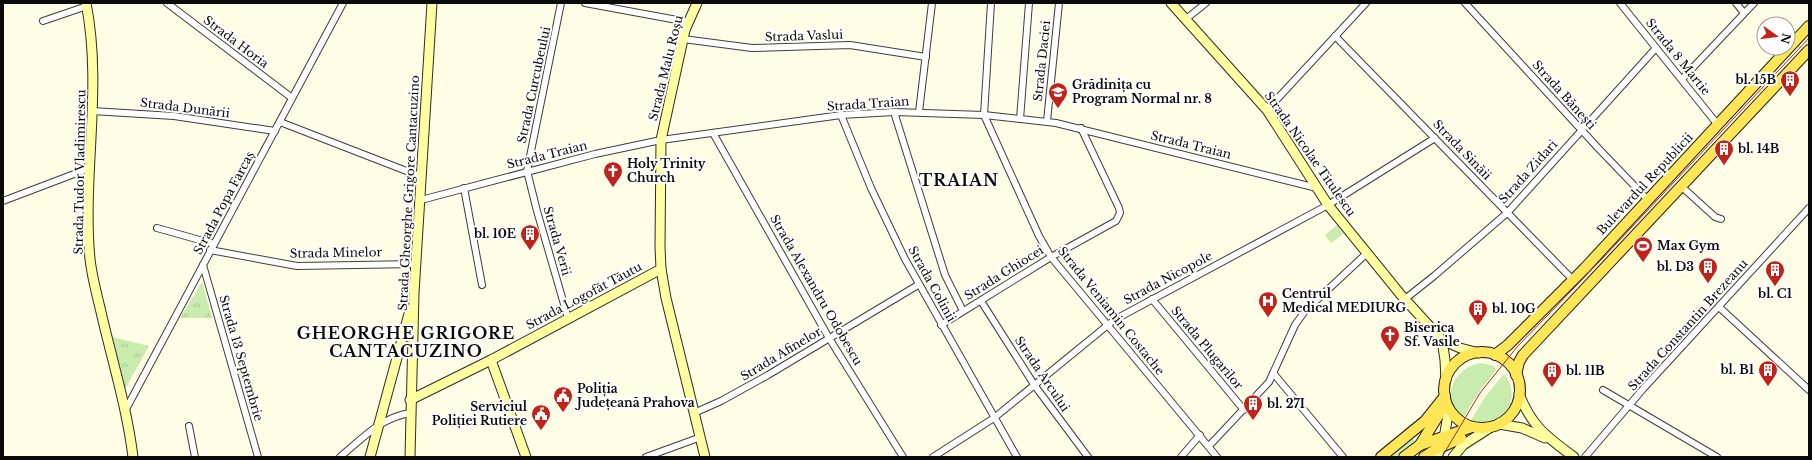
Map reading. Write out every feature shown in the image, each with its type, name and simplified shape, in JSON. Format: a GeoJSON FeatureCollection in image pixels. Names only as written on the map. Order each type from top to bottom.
{"type":"FeatureCollection","features":[{"type":"Feature","properties":{"kind":"main road","name":"Bulevardul Republicii"},"geometry":{"type":"LineString","coordinates":[[1495,355],[1505,348],[1573,280],[1809,26]]}},
{"type":"Feature","properties":{"kind":"main road"},"geometry":{"type":"LineString","coordinates":[[1424,457],[1443,442],[1476,428],[1495,425],[1513,412],[1519,394],[1516,375],[1519,362],[1523,355],[1809,50]]}},
{"type":"Feature","properties":{"kind":"main road"},"geometry":{"type":"LineString","coordinates":[[1404,457],[1420,445],[1446,403],[1446,380],[1452,366],[1458,361],[1471,354],[1479,352],[1495,355],[1508,362],[1516,375]]}},
{"type":"Feature","properties":{"kind":"main road"},"geometry":{"type":"LineString","coordinates":[[1446,403],[1460,421],[1476,428]]}},
{"type":"Feature","properties":{"kind":"main road"},"geometry":{"type":"LineString","coordinates":[[1381,457],[1446,403]]}},
{"type":"Feature","properties":{"kind":"main road"},"geometry":{"type":"LineString","coordinates":[[1420,445],[1443,442]]}},
{"type":"Feature","properties":{"kind":"street","name":"Strada Horia"},"geometry":{"type":"LineString","coordinates":[[167,3],[292,98]]}},
{"type":"Feature","properties":{"kind":"street","name":"Strada Popa Farcaș"},"geometry":{"type":"LineString","coordinates":[[125,413],[210,250],[343,3]]}},
{"type":"Feature","properties":{"kind":"street","name":"Strada Gheorghe Grigore Cantacuzino"},"geometry":{"type":"LineString","coordinates":[[410,457],[410,400],[414,293],[421,200],[432,3]]}},
{"type":"Feature","properties":{"kind":"street","name":"Strada Curcubeului"},"geometry":{"type":"LineString","coordinates":[[527,171],[562,3]]}},
{"type":"Feature","properties":{"kind":"street"},"geometry":{"type":"LineString","coordinates":[[585,3],[688,22]]}},
{"type":"Feature","properties":{"kind":"street","name":"Strada Malu Roșu"},"geometry":{"type":"LineString","coordinates":[[697,3],[688,22],[683,38],[661,140],[661,269],[674,331],[706,457]]}},
{"type":"Feature","properties":{"kind":"street"},"geometry":{"type":"LineString","coordinates":[[919,112],[932,3]]}},
{"type":"Feature","properties":{"kind":"street","name":"Strada Veniamin Costache"},"geometry":{"type":"LineString","coordinates":[[990,3],[984,115],[1036,230],[1051,257],[1217,457]]}},
{"type":"Feature","properties":{"kind":"street"},"geometry":{"type":"LineString","coordinates":[[1020,119],[1029,3]]}},
{"type":"Feature","properties":{"kind":"street","name":"Strada Daciei"},"geometry":{"type":"LineString","coordinates":[[1047,121],[1059,3]]}},
{"type":"Feature","properties":{"kind":"street","name":"Strada Nicolae Titulescu"},"geometry":{"type":"LineString","coordinates":[[1171,3],[1268,110],[1328,205],[1366,253],[1442,340],[1460,348],[1479,352]]}},
{"type":"Feature","properties":{"kind":"street"},"geometry":{"type":"LineString","coordinates":[[1186,19],[1206,3]]}},
{"type":"Feature","properties":{"kind":"street"},"geometry":{"type":"LineString","coordinates":[[1268,110],[1366,3]]}},
{"type":"Feature","properties":{"kind":"street","name":"Strada Bănești"},"geometry":{"type":"LineString","coordinates":[[1465,3],[1581,130],[1648,200]]}},
{"type":"Feature","properties":{"kind":"street","name":"Strada 8 Martie"},"geometry":{"type":"LineString","coordinates":[[1620,3],[1718,125]]}},
{"type":"Feature","properties":{"kind":"street"},"geometry":{"type":"LineString","coordinates":[[1736,3],[1744,13]]}},
{"type":"Feature","properties":{"kind":"street"},"geometry":{"type":"LineString","coordinates":[[1682,79],[1754,3]]}},
{"type":"Feature","properties":{"kind":"street"},"geometry":{"type":"LineString","coordinates":[[43,21],[86,4]]}},
{"type":"Feature","properties":{"kind":"street","name":"Strada Tudor Vladimirescu"},"geometry":{"type":"LineString","coordinates":[[86,4],[93,62],[90,168],[90,261],[125,413],[132,457]]}},
{"type":"Feature","properties":{"kind":"street","name":"Strada Sinăii"},"geometry":{"type":"LineString","coordinates":[[1336,36],[1573,280]]}},
{"type":"Feature","properties":{"kind":"street","name":"Strada Vaslui"},"geometry":{"type":"LineString","coordinates":[[683,38],[752,48],[850,45],[926,57]]}},
{"type":"Feature","properties":{"kind":"street","name":"Strada Zidari"},"geometry":{"type":"LineString","coordinates":[[1405,298],[1434,276],[1507,213],[1656,48]]}},
{"type":"Feature","properties":{"kind":"street","name":"Strada Dunării"},"geometry":{"type":"LineString","coordinates":[[92,111],[174,116],[275,131]]}},
{"type":"Feature","properties":{"kind":"street"},"geometry":{"type":"LineString","coordinates":[[894,112],[945,275],[963,311]]}},
{"type":"Feature","properties":{"kind":"street","name":"Strada Traian"},"geometry":{"type":"LineString","coordinates":[[421,200],[607,151],[661,140],[841,115],[894,112],[984,115],[1047,121],[1081,128],[1317,188]]}},
{"type":"Feature","properties":{"kind":"street","name":"Strada Colinii"},"geometry":{"type":"LineString","coordinates":[[841,115],[871,188],[918,285],[1017,457]]}},
{"type":"Feature","properties":{"kind":"street"},"geometry":{"type":"LineString","coordinates":[[280,122],[422,177]]}},
{"type":"Feature","properties":{"kind":"street","name":"Strada Ghiocei"},"geometry":{"type":"LineString","coordinates":[[941,325],[1051,257],[1116,221],[1120,213],[1119,208],[1081,128]]}},
{"type":"Feature","properties":{"kind":"street","name":"Strada Alexandru Odobescu"},"geometry":{"type":"LineString","coordinates":[[713,133],[829,338],[903,457]]}},
{"type":"Feature","properties":{"kind":"street","name":"Strada Nicopole"},"geometry":{"type":"LineString","coordinates":[[933,457],[994,418],[1035,386],[1107,325],[1152,299],[1328,205],[1436,138]]}},
{"type":"Feature","properties":{"kind":"street"},"geometry":{"type":"LineString","coordinates":[[3,201],[90,168]]}},
{"type":"Feature","properties":{"kind":"street","name":"Strada Verii"},"geometry":{"type":"LineString","coordinates":[[527,171],[568,318]]}},
{"type":"Feature","properties":{"kind":"street"},"geometry":{"type":"LineString","coordinates":[[1682,187],[1715,217],[1721,219]]}},
{"type":"Feature","properties":{"kind":"street"},"geometry":{"type":"LineString","coordinates":[[464,188],[482,285]]}},
{"type":"Feature","properties":{"kind":"street","name":"Strada Constantin Brezeanu"},"geometry":{"type":"LineString","coordinates":[[1585,457],[1719,307],[1807,216],[1809,208]]}},
{"type":"Feature","properties":{"kind":"street"},"geometry":{"type":"LineString","coordinates":[[157,228],[214,244]]}},
{"type":"Feature","properties":{"kind":"street","name":"Strada Minelor"},"geometry":{"type":"LineString","coordinates":[[210,250],[297,266],[416,264]]}},
{"type":"Feature","properties":{"kind":"street"},"geometry":{"type":"LineString","coordinates":[[1208,446],[1244,410],[1274,374],[1295,325],[1305,310],[1366,253]]}},
{"type":"Feature","properties":{"kind":"street","name":"Strada 13 Septembrie"},"geometry":{"type":"LineString","coordinates":[[203,265],[258,457]]}},
{"type":"Feature","properties":{"kind":"street","name":"Strada Logofăt Tăutu"},"geometry":{"type":"LineString","coordinates":[[410,400],[491,360],[661,269]]}},
{"type":"Feature","properties":{"kind":"street","name":"Strada Afinelor"},"geometry":{"type":"LineString","coordinates":[[694,413],[756,382],[918,285]]}},
{"type":"Feature","properties":{"kind":"street"},"geometry":{"type":"LineString","coordinates":[[370,457],[414,293]]}},
{"type":"Feature","properties":{"kind":"street","name":"Strada Plugarilor"},"geometry":{"type":"LineString","coordinates":[[1152,299],[1244,410]]}},
{"type":"Feature","properties":{"kind":"street","name":"Strada Arcului"},"geometry":{"type":"LineString","coordinates":[[981,301],[1035,386],[1088,457]]}},
{"type":"Feature","properties":{"kind":"street"},"geometry":{"type":"LineString","coordinates":[[1719,307],[1809,390]]}},
{"type":"Feature","properties":{"kind":"street"},"geometry":{"type":"LineString","coordinates":[[1442,340],[1446,380]]}},
{"type":"Feature","properties":{"kind":"street"},"geometry":{"type":"LineString","coordinates":[[491,360],[526,457]]}},
{"type":"Feature","properties":{"kind":"street"},"geometry":{"type":"LineString","coordinates":[[1274,374],[1343,457]]}},
{"type":"Feature","properties":{"kind":"street"},"geometry":{"type":"LineString","coordinates":[[1603,390],[1717,457]]}},
{"type":"Feature","properties":{"kind":"street"},"geometry":{"type":"LineString","coordinates":[[1519,394],[1530,418],[1553,442]]}},
{"type":"Feature","properties":{"kind":"street"},"geometry":{"type":"LineString","coordinates":[[1437,457],[1443,442],[1446,403]]}},
{"type":"Feature","properties":{"kind":"street"},"geometry":{"type":"LineString","coordinates":[[340,457],[379,424],[397,415],[410,413]]}},
{"type":"Feature","properties":{"kind":"street"},"geometry":{"type":"LineString","coordinates":[[1453,457],[1463,445],[1495,425],[1532,432],[1553,442],[1574,457]]}},
{"type":"Feature","properties":{"kind":"street"},"geometry":{"type":"LineString","coordinates":[[189,426],[195,457]]}},
{"type":"Feature","properties":{"kind":"street"},"geometry":{"type":"LineString","coordinates":[[1181,457],[1200,435]]}},
{"type":"Feature","properties":{"kind":"street"},"geometry":{"type":"LineString","coordinates":[[646,457],[701,437]]}},
{"type":"Feature","properties":{"kind":"green space"},"geometry":{"type":"Polygon","coordinates":[[[1337,225],[1343,234],[1331,243],[1325,235],[1337,225]]]}},
{"type":"Feature","properties":{"kind":"green space"},"geometry":{"type":"Polygon","coordinates":[[[202,282],[212,318],[180,318],[202,282]]]}},
{"type":"Feature","properties":{"kind":"green space"},"geometry":{"type":"Polygon","coordinates":[[[112,337],[149,346],[124,391],[112,337]]]}},
{"type":"Feature","properties":{"kind":"green space"},"geometry":{"type":"Polygon","coordinates":[[[1480,363],[1491,365],[1497,369],[1479,392],[1463,418],[1456,411],[1452,403],[1452,386],[1456,378],[1463,371],[1480,363]]]}},
{"type":"Feature","properties":{"kind":"green space"},"geometry":{"type":"Polygon","coordinates":[[[1504,374],[1510,384],[1512,394],[1506,411],[1499,418],[1491,422],[1481,424],[1470,422],[1485,397],[1504,374]]]}},
{"type":"Feature","properties":{"kind":"green space"},"geometry":{"type":"Polygon","coordinates":[[[1413,439],[1415,441],[1395,457],[1388,457],[1413,439]]]}},
{"type":"Feature","properties":{"kind":"tram line"},"geometry":{"type":"LineString","coordinates":[[1442,457],[1480,393],[1517,347],[1602,259],[1809,38]]}},
{"type":"Feature","properties":{"kind":"place","name":"bl. 15B"},"geometry":{"type":"Point","coordinates":[1790,97]}},
{"type":"Feature","properties":{"kind":"place","name":"Grădinița cu Program Normal nr. 8"},"geometry":{"type":"Point","coordinates":[1058,109]}},
{"type":"Feature","properties":{"kind":"place","name":"bl. 14B"},"geometry":{"type":"Point","coordinates":[1724,166]}},
{"type":"Feature","properties":{"kind":"place","name":"Holy Trinity Church"},"geometry":{"type":"Point","coordinates":[613,188]}},
{"type":"Feature","properties":{"kind":"place","name":"bl. 10E"},"geometry":{"type":"Point","coordinates":[530,251]}},
{"type":"Feature","properties":{"kind":"place","name":"Max Gym"},"geometry":{"type":"Point","coordinates":[1643,263]}},
{"type":"Feature","properties":{"kind":"place","name":"bl. D3"},"geometry":{"type":"Point","coordinates":[1708,284]}},
{"type":"Feature","properties":{"kind":"place","name":"bl. C1"},"geometry":{"type":"Point","coordinates":[1775,287]}},
{"type":"Feature","properties":{"kind":"place","name":"Centrul Medical MEDIURG"},"geometry":{"type":"Point","coordinates":[1268,318]}},
{"type":"Feature","properties":{"kind":"place","name":"bl. 10G"},"geometry":{"type":"Point","coordinates":[1478,326]}},
{"type":"Feature","properties":{"kind":"place","name":"Biserica Sf. Vasile"},"geometry":{"type":"Point","coordinates":[1390,352]}},
{"type":"Feature","properties":{"kind":"place","name":"bl. B1"},"geometry":{"type":"Point","coordinates":[1768,387]}},
{"type":"Feature","properties":{"kind":"place","name":"bl. 11B"},"geometry":{"type":"Point","coordinates":[1552,388]}},
{"type":"Feature","properties":{"kind":"place","name":"Poliția Județeană Prahova"},"geometry":{"type":"Point","coordinates":[563,413]}},
{"type":"Feature","properties":{"kind":"place","name":"bl. 27I"},"geometry":{"type":"Point","coordinates":[1253,421]}},
{"type":"Feature","properties":{"kind":"place","name":"Serviciul Poliției Rutiere"},"geometry":{"type":"Point","coordinates":[541,431]}},
{"type":"Feature","properties":{"kind":"district","name":"TRAIAN"},"geometry":{"type":"Point","coordinates":[959,180]}},
{"type":"Feature","properties":{"kind":"district","name":"GHEORGHE GRIGORE CANTACUZINO"},"geometry":{"type":"Point","coordinates":[406,342]}}]}
